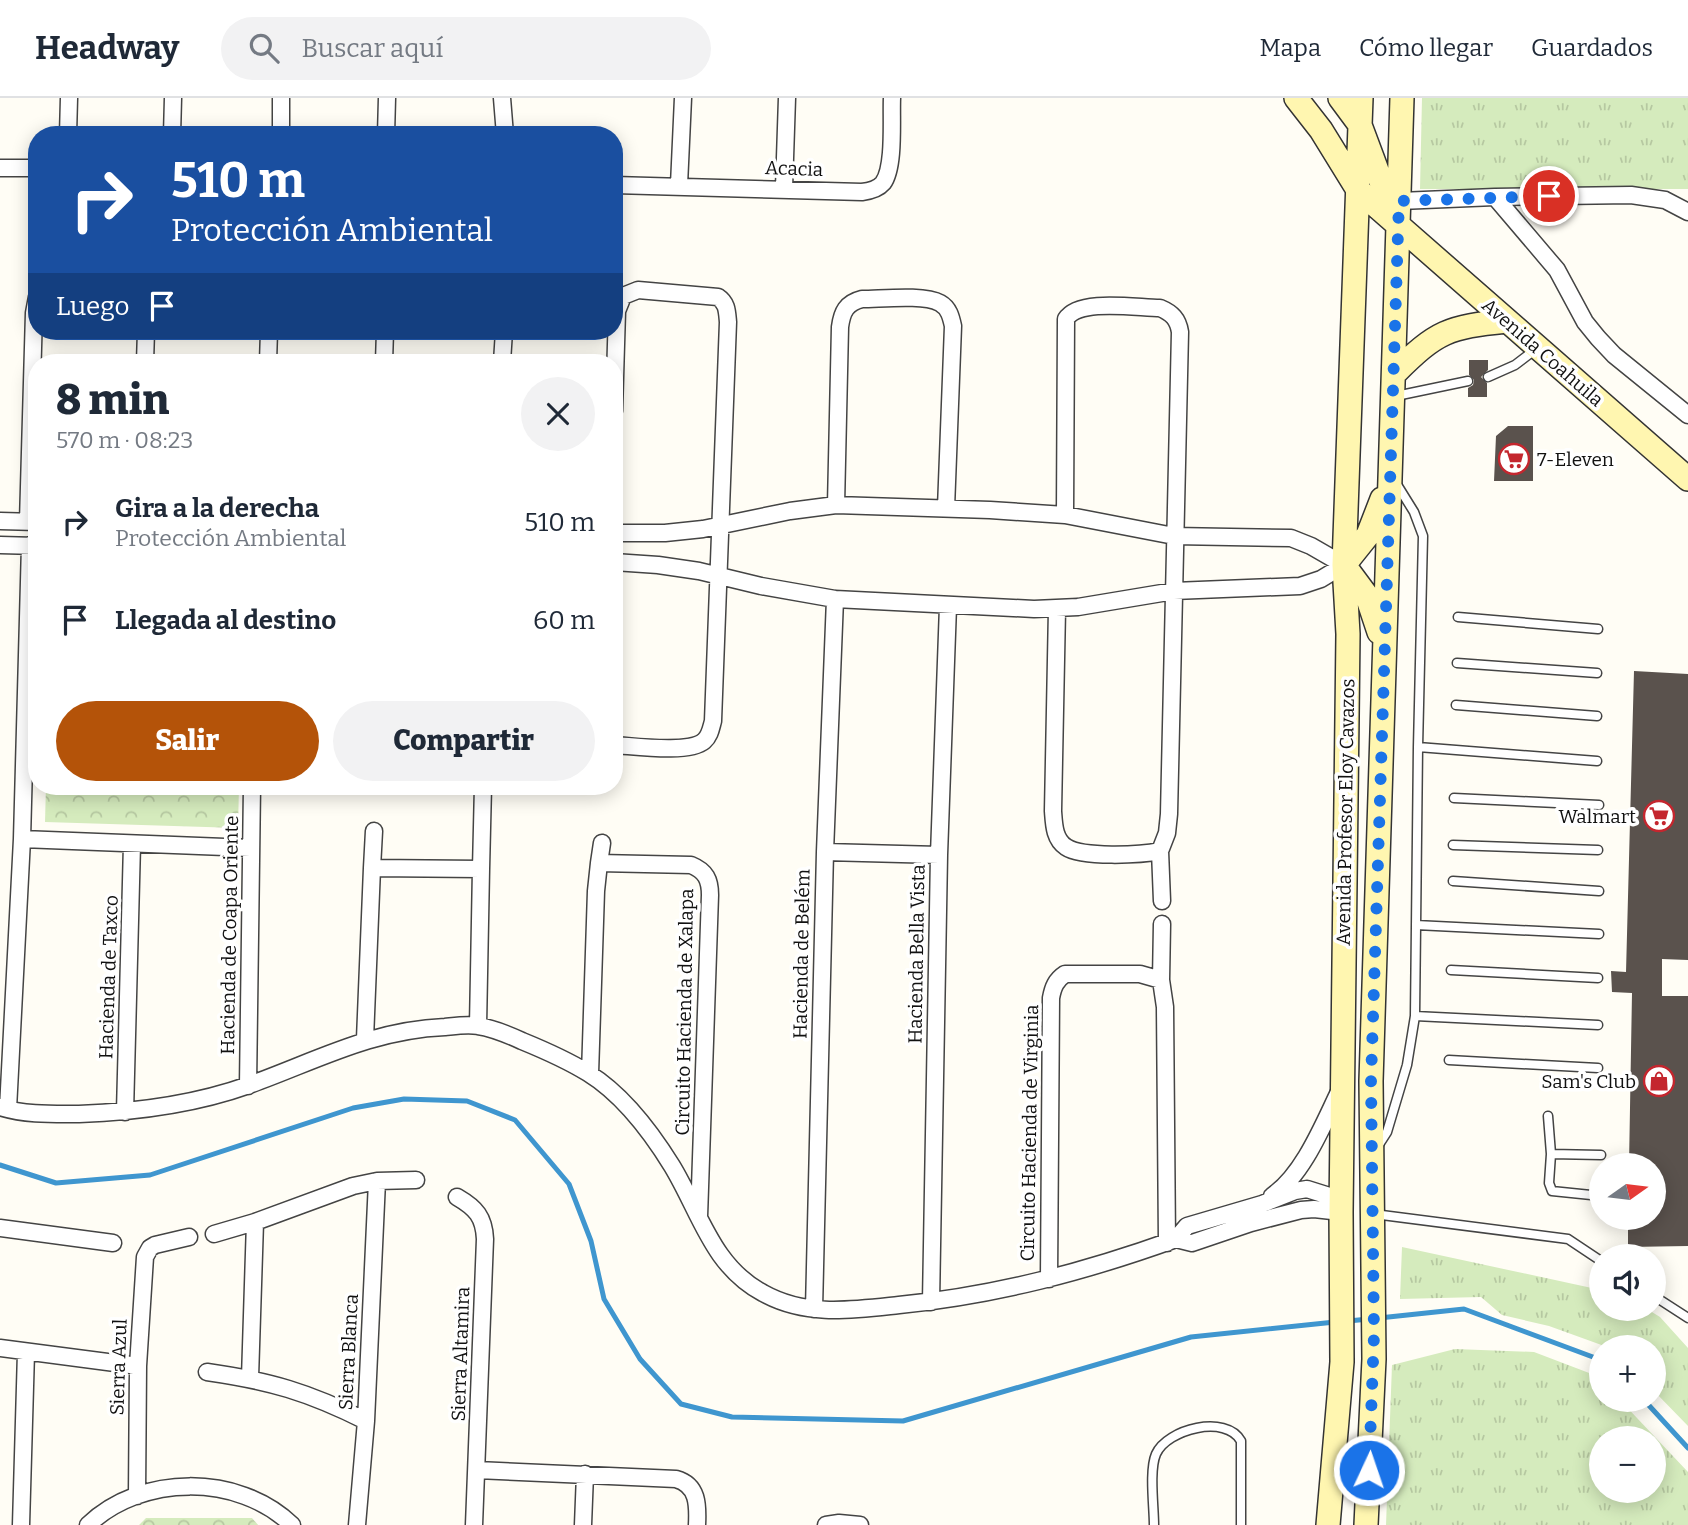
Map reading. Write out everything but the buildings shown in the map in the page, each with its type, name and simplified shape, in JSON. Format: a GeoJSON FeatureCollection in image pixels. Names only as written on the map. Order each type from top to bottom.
{"type":"FeatureCollection","features":[{"type":"Feature","properties":{"kind":"main road","name":"Avenida Coahuila"},"geometry":{"type":"LineString","coordinates":[[1296,98],[1321,131],[1358,190],[1688,479]]}},
{"type":"Feature","properties":{"kind":"main road","name":"Avenida Coahuila"},"geometry":{"type":"LineString","coordinates":[[1340,98],[1360,125],[1398,226]]}},
{"type":"Feature","properties":{"kind":"main road"},"geometry":{"type":"LineString","coordinates":[[1321,131],[1329,132],[1342,127],[1344,120],[1340,98]]}},
{"type":"Feature","properties":{"kind":"main road","name":"Avenida Profesor Eloy Cavazos"},"geometry":{"type":"LineString","coordinates":[[1328,1525],[1342,1362],[1342,1087],[1348,634],[1344,565],[1361,98]]}},
{"type":"Feature","properties":{"kind":"main road","name":"Avenida Profesor Eloy Cavazos"},"geometry":{"type":"LineString","coordinates":[[1366,1525],[1374,1359],[1371,1081],[1402,98]]}},
{"type":"Feature","properties":{"kind":"main road"},"geometry":{"type":"LineString","coordinates":[[1395,373],[1422,346],[1452,329],[1507,321]]}},
{"type":"Feature","properties":{"kind":"main road"},"geometry":{"type":"LineString","coordinates":[[1384,661],[1373,611],[1358,582],[1344,565],[1368,535],[1381,503],[1389,471]]}},
{"type":"Feature","properties":{"kind":"street"},"geometry":{"type":"LineString","coordinates":[[68,126],[69,98]]}},
{"type":"Feature","properties":{"kind":"street"},"geometry":{"type":"LineString","coordinates":[[172,126],[173,98]]}},
{"type":"Feature","properties":{"kind":"street"},"geometry":{"type":"LineString","coordinates":[[281,98],[281,126]]}},
{"type":"Feature","properties":{"kind":"street"},"geometry":{"type":"LineString","coordinates":[[386,126],[387,98]]}},
{"type":"Feature","properties":{"kind":"street"},"geometry":{"type":"LineString","coordinates":[[502,98],[504,126]]}},
{"type":"Feature","properties":{"kind":"street"},"geometry":{"type":"LineString","coordinates":[[679,185],[683,98]]}},
{"type":"Feature","properties":{"kind":"street"},"geometry":{"type":"LineString","coordinates":[[784,188],[787,98]]}},
{"type":"Feature","properties":{"kind":"street","name":"Acacia"},"geometry":{"type":"LineString","coordinates":[[623,185],[862,192],[881,185],[885,178],[889,160],[892,98]]}},
{"type":"Feature","properties":{"kind":"street"},"geometry":{"type":"LineString","coordinates":[[0,168],[28,168]]}},
{"type":"Feature","properties":{"kind":"street"},"geometry":{"type":"LineString","coordinates":[[1399,201],[1631,195],[1665,200],[1688,212]]}},
{"type":"Feature","properties":{"kind":"street"},"geometry":{"type":"LineString","coordinates":[[1494,197],[1557,270],[1598,338],[1614,355],[1688,415]]}},
{"type":"Feature","properties":{"kind":"street"},"geometry":{"type":"LineString","coordinates":[[623,296],[638,290],[718,298],[727,307],[729,322],[713,721],[706,740],[689,748],[623,745]]}},
{"type":"Feature","properties":{"kind":"street"},"geometry":{"type":"LineString","coordinates":[[836,505],[840,327],[845,308],[862,299],[920,299],[932,300],[947,309],[953,326],[946,508]]}},
{"type":"Feature","properties":{"kind":"street"},"geometry":{"type":"LineString","coordinates":[[1065,515],[1066,319],[1075,309],[1091,306],[1160,308],[1174,316],[1180,332],[1170,814],[1160,851],[1162,901]]}},
{"type":"Feature","properties":{"kind":"street"},"geometry":{"type":"LineString","coordinates":[[623,533],[665,533],[722,526],[790,511],[836,505],[946,508],[1065,515],[1174,536],[1291,538],[1344,565],[1321,579],[1300,586],[1174,591],[1058,609],[835,599],[679,567],[623,563]]}},
{"type":"Feature","properties":{"kind":"street"},"geometry":{"type":"LineString","coordinates":[[0,521],[28,522]]}},
{"type":"Feature","properties":{"kind":"street"},"geometry":{"type":"LineString","coordinates":[[0,545],[28,545]]}},
{"type":"Feature","properties":{"kind":"street","name":"Hacienda de Belém"},"geometry":{"type":"LineString","coordinates":[[814,1309],[825,852],[835,599]]}},
{"type":"Feature","properties":{"kind":"street","name":"Hacienda Bella Vista"},"geometry":{"type":"LineString","coordinates":[[931,1302],[939,855],[948,606]]}},
{"type":"Feature","properties":{"kind":"street"},"geometry":{"type":"LineString","coordinates":[[1058,609],[1054,828],[1066,847],[1083,852],[1140,854],[1160,851]]}},
{"type":"Feature","properties":{"kind":"street"},"geometry":{"type":"LineString","coordinates":[[28,679],[22,839],[4,1108],[61,1114],[125,1112],[203,1099],[248,1086],[365,1040],[412,1030],[478,1026],[546,1050],[590,1074],[617,1097],[654,1140],[673,1167],[698,1219],[718,1252],[744,1281],[778,1301],[814,1309],[847,1311],[995,1293],[1171,1241],[1192,1243],[1301,1210],[1342,1206]]}},
{"type":"Feature","properties":{"kind":"street","name":"Hacienda de Coapa Oriente"},"geometry":{"type":"LineString","coordinates":[[248,1086],[252,795]]}},
{"type":"Feature","properties":{"kind":"street"},"geometry":{"type":"LineString","coordinates":[[478,1026],[483,795]]}},
{"type":"Feature","properties":{"kind":"street"},"geometry":{"type":"LineString","coordinates":[[365,1040],[374,831]]}},
{"type":"Feature","properties":{"kind":"street"},"geometry":{"type":"LineString","coordinates":[[22,839],[250,848]]}},
{"type":"Feature","properties":{"kind":"street"},"geometry":{"type":"LineString","coordinates":[[590,1074],[596,891],[602,843]]}},
{"type":"Feature","properties":{"kind":"street","name":"Hacienda de Taxco"},"geometry":{"type":"LineString","coordinates":[[125,1112],[132,844]]}},
{"type":"Feature","properties":{"kind":"street"},"geometry":{"type":"LineString","coordinates":[[825,852],[939,855]]}},
{"type":"Feature","properties":{"kind":"street","name":"Circuito Hacienda de Xalapa"},"geometry":{"type":"LineString","coordinates":[[599,863],[691,865],[707,876],[710,885],[698,1219]]}},
{"type":"Feature","properties":{"kind":"street"},"geometry":{"type":"LineString","coordinates":[[372,868],[481,869]]}},
{"type":"Feature","properties":{"kind":"street"},"geometry":{"type":"LineString","coordinates":[[1162,924],[1161,980],[1165,1007],[1171,1241]]}},
{"type":"Feature","properties":{"kind":"street","name":"Circuito Hacienda de Virginia"},"geometry":{"type":"LineString","coordinates":[[1049,1279],[1053,988],[1059,978],[1072,973],[1140,974],[1161,980]]}},
{"type":"Feature","properties":{"kind":"street"},"geometry":{"type":"LineString","coordinates":[[1262,1204],[1277,1193],[1296,1170],[1342,1087]]}},
{"type":"Feature","properties":{"kind":"street"},"geometry":{"type":"LineString","coordinates":[[214,1234],[255,1222],[352,1186],[377,1181],[416,1180]]}},
{"type":"Feature","properties":{"kind":"street","name":"Sierra Blanca"},"geometry":{"type":"LineString","coordinates":[[357,1525],[366,1420],[377,1181]]}},
{"type":"Feature","properties":{"kind":"street"},"geometry":{"type":"LineString","coordinates":[[1171,1241],[1188,1226],[1295,1191],[1307,1189],[1342,1206]]}},
{"type":"Feature","properties":{"kind":"street","name":"Sierra Altamira"},"geometry":{"type":"LineString","coordinates":[[457,1197],[476,1209],[485,1227],[474,1525]]}},
{"type":"Feature","properties":{"kind":"street"},"geometry":{"type":"LineString","coordinates":[[250,1378],[255,1222]]}},
{"type":"Feature","properties":{"kind":"street"},"geometry":{"type":"LineString","coordinates":[[0,1228],[113,1243]]}},
{"type":"Feature","properties":{"kind":"street","name":"Sierra Azul"},"geometry":{"type":"LineString","coordinates":[[137,1496],[138,1366],[145,1256],[155,1245],[189,1237]]}},
{"type":"Feature","properties":{"kind":"street"},"geometry":{"type":"LineString","coordinates":[[0,1348],[138,1366]]}},
{"type":"Feature","properties":{"kind":"street"},"geometry":{"type":"LineString","coordinates":[[21,1525],[26,1352]]}},
{"type":"Feature","properties":{"kind":"street"},"geometry":{"type":"LineString","coordinates":[[207,1372],[250,1378],[306,1393],[366,1420]]}},
{"type":"Feature","properties":{"kind":"street"},"geometry":{"type":"LineString","coordinates":[[477,1470],[661,1476],[684,1481],[695,1492],[697,1525]]}},
{"type":"Feature","properties":{"kind":"street"},"geometry":{"type":"LineString","coordinates":[[583,1525],[585,1474]]}},
{"type":"Feature","properties":{"kind":"street"},"geometry":{"type":"LineString","coordinates":[[88,1525],[119,1502],[181,1487],[202,1486],[230,1490],[260,1502],[292,1525]]}},
{"type":"Feature","properties":{"kind":"street"},"geometry":{"type":"LineString","coordinates":[[826,1525],[860,1525]]}},
{"type":"Feature","properties":{"kind":"lane"},"geometry":{"type":"LineString","coordinates":[[1488,377],[1515,365],[1538,348]]}},
{"type":"Feature","properties":{"kind":"lane"},"geometry":{"type":"LineString","coordinates":[[1393,396],[1468,381]]}},
{"type":"Feature","properties":{"kind":"lane"},"geometry":{"type":"LineString","coordinates":[[1373,1154],[1387,1132],[1407,1065],[1415,1016],[1423,536],[1414,512],[1389,471]]}},
{"type":"Feature","properties":{"kind":"lane"},"geometry":{"type":"LineString","coordinates":[[1458,617],[1598,629]]}},
{"type":"Feature","properties":{"kind":"lane"},"geometry":{"type":"LineString","coordinates":[[1457,663],[1597,673]]}},
{"type":"Feature","properties":{"kind":"lane"},"geometry":{"type":"LineString","coordinates":[[1455,705],[1597,716]]}},
{"type":"Feature","properties":{"kind":"lane"},"geometry":{"type":"LineString","coordinates":[[1418,747],[1597,761]]}},
{"type":"Feature","properties":{"kind":"lane"},"geometry":{"type":"LineString","coordinates":[[1454,798],[1599,805]]}},
{"type":"Feature","properties":{"kind":"lane"},"geometry":{"type":"LineString","coordinates":[[1454,845],[1598,850]]}},
{"type":"Feature","properties":{"kind":"lane"},"geometry":{"type":"LineString","coordinates":[[1453,881],[1599,891]]}},
{"type":"Feature","properties":{"kind":"lane"},"geometry":{"type":"LineString","coordinates":[[1416,925],[1599,934]]}},
{"type":"Feature","properties":{"kind":"lane"},"geometry":{"type":"LineString","coordinates":[[1451,970],[1598,978]]}},
{"type":"Feature","properties":{"kind":"lane"},"geometry":{"type":"LineString","coordinates":[[1415,1016],[1598,1025]]}},
{"type":"Feature","properties":{"kind":"lane"},"geometry":{"type":"LineString","coordinates":[[1449,1060],[1598,1068]]}},
{"type":"Feature","properties":{"kind":"lane"},"geometry":{"type":"LineString","coordinates":[[1548,1116],[1551,1154],[1549,1183],[1552,1191],[1589,1195]]}},
{"type":"Feature","properties":{"kind":"lane"},"geometry":{"type":"LineString","coordinates":[[1551,1154],[1589,1155]]}},
{"type":"Feature","properties":{"kind":"lane"},"geometry":{"type":"LineString","coordinates":[[1374,1214],[1568,1239],[1589,1253]]}},
{"type":"Feature","properties":{"kind":"lane"},"geometry":{"type":"LineString","coordinates":[[1666,1304],[1688,1318]]}},
{"type":"Feature","properties":{"kind":"lane"},"geometry":{"type":"LineString","coordinates":[[1154,1525],[1156,1453],[1173,1437],[1205,1426],[1233,1432],[1241,1441],[1241,1525]]}},
{"type":"Feature","properties":{"kind":"green space"},"geometry":{"type":"Polygon","coordinates":[[[1422,98],[1688,98],[1688,189],[1420,189],[1422,98]]]}},
{"type":"Feature","properties":{"kind":"green space"},"geometry":{"type":"Polygon","coordinates":[[[46,795],[239,795],[238,828],[45,822],[46,795]]]}},
{"type":"Feature","properties":{"kind":"green space"},"geometry":{"type":"Polygon","coordinates":[[[1402,1247],[1589,1287],[1589,1321],[1664,1321],[1688,1348],[1688,1426],[1666,1403],[1666,1335],[1589,1335],[1589,1340],[1549,1326],[1502,1315],[1481,1297],[1400,1299],[1402,1247]]]}},
{"type":"Feature","properties":{"kind":"green space"},"geometry":{"type":"Polygon","coordinates":[[[1455,1349],[1534,1352],[1589,1373],[1589,1412],[1631,1412],[1645,1426],[1589,1426],[1589,1503],[1666,1503],[1666,1449],[1688,1472],[1688,1525],[1386,1525],[1392,1365],[1455,1349]]]}},
{"type":"Feature","properties":{"kind":"green space"},"geometry":{"type":"Polygon","coordinates":[[[146,1518],[252,1518],[258,1525],[139,1525],[146,1518]]]}},
{"type":"Feature","properties":{"kind":"waterway"},"geometry":{"type":"LineString","coordinates":[[0,1165],[56,1183],[150,1175],[353,1108],[404,1099],[467,1101],[515,1120],[569,1184],[591,1241],[604,1299],[640,1359],[681,1404],[732,1417],[903,1421],[1191,1337],[1335,1322]]}},
{"type":"Feature","properties":{"kind":"waterway"},"geometry":{"type":"LineString","coordinates":[[1379,1318],[1464,1309],[1589,1356]]}},
{"type":"Feature","properties":{"kind":"waterway"},"geometry":{"type":"LineString","coordinates":[[1348,1321],[1369,1319]]}},
{"type":"Feature","properties":{"kind":"waterway"},"geometry":{"type":"LineString","coordinates":[[1655,1412],[1688,1448]]}},
{"type":"Feature","properties":{"kind":"place","name":"7-Eleven"},"geometry":{"type":"Point","coordinates":[1514,459]}},
{"type":"Feature","properties":{"kind":"place","name":"Walmart"},"geometry":{"type":"Point","coordinates":[1659,816]}},
{"type":"Feature","properties":{"kind":"place","name":"Sam's Club"},"geometry":{"type":"Point","coordinates":[1659,1081]}},
{"type":"Feature","properties":{"kind":"route"},"geometry":{"type":"LineString","coordinates":[[1369,1470],[1375,1261],[1371,1081],[1399,201],[1549,196]]}}]}
